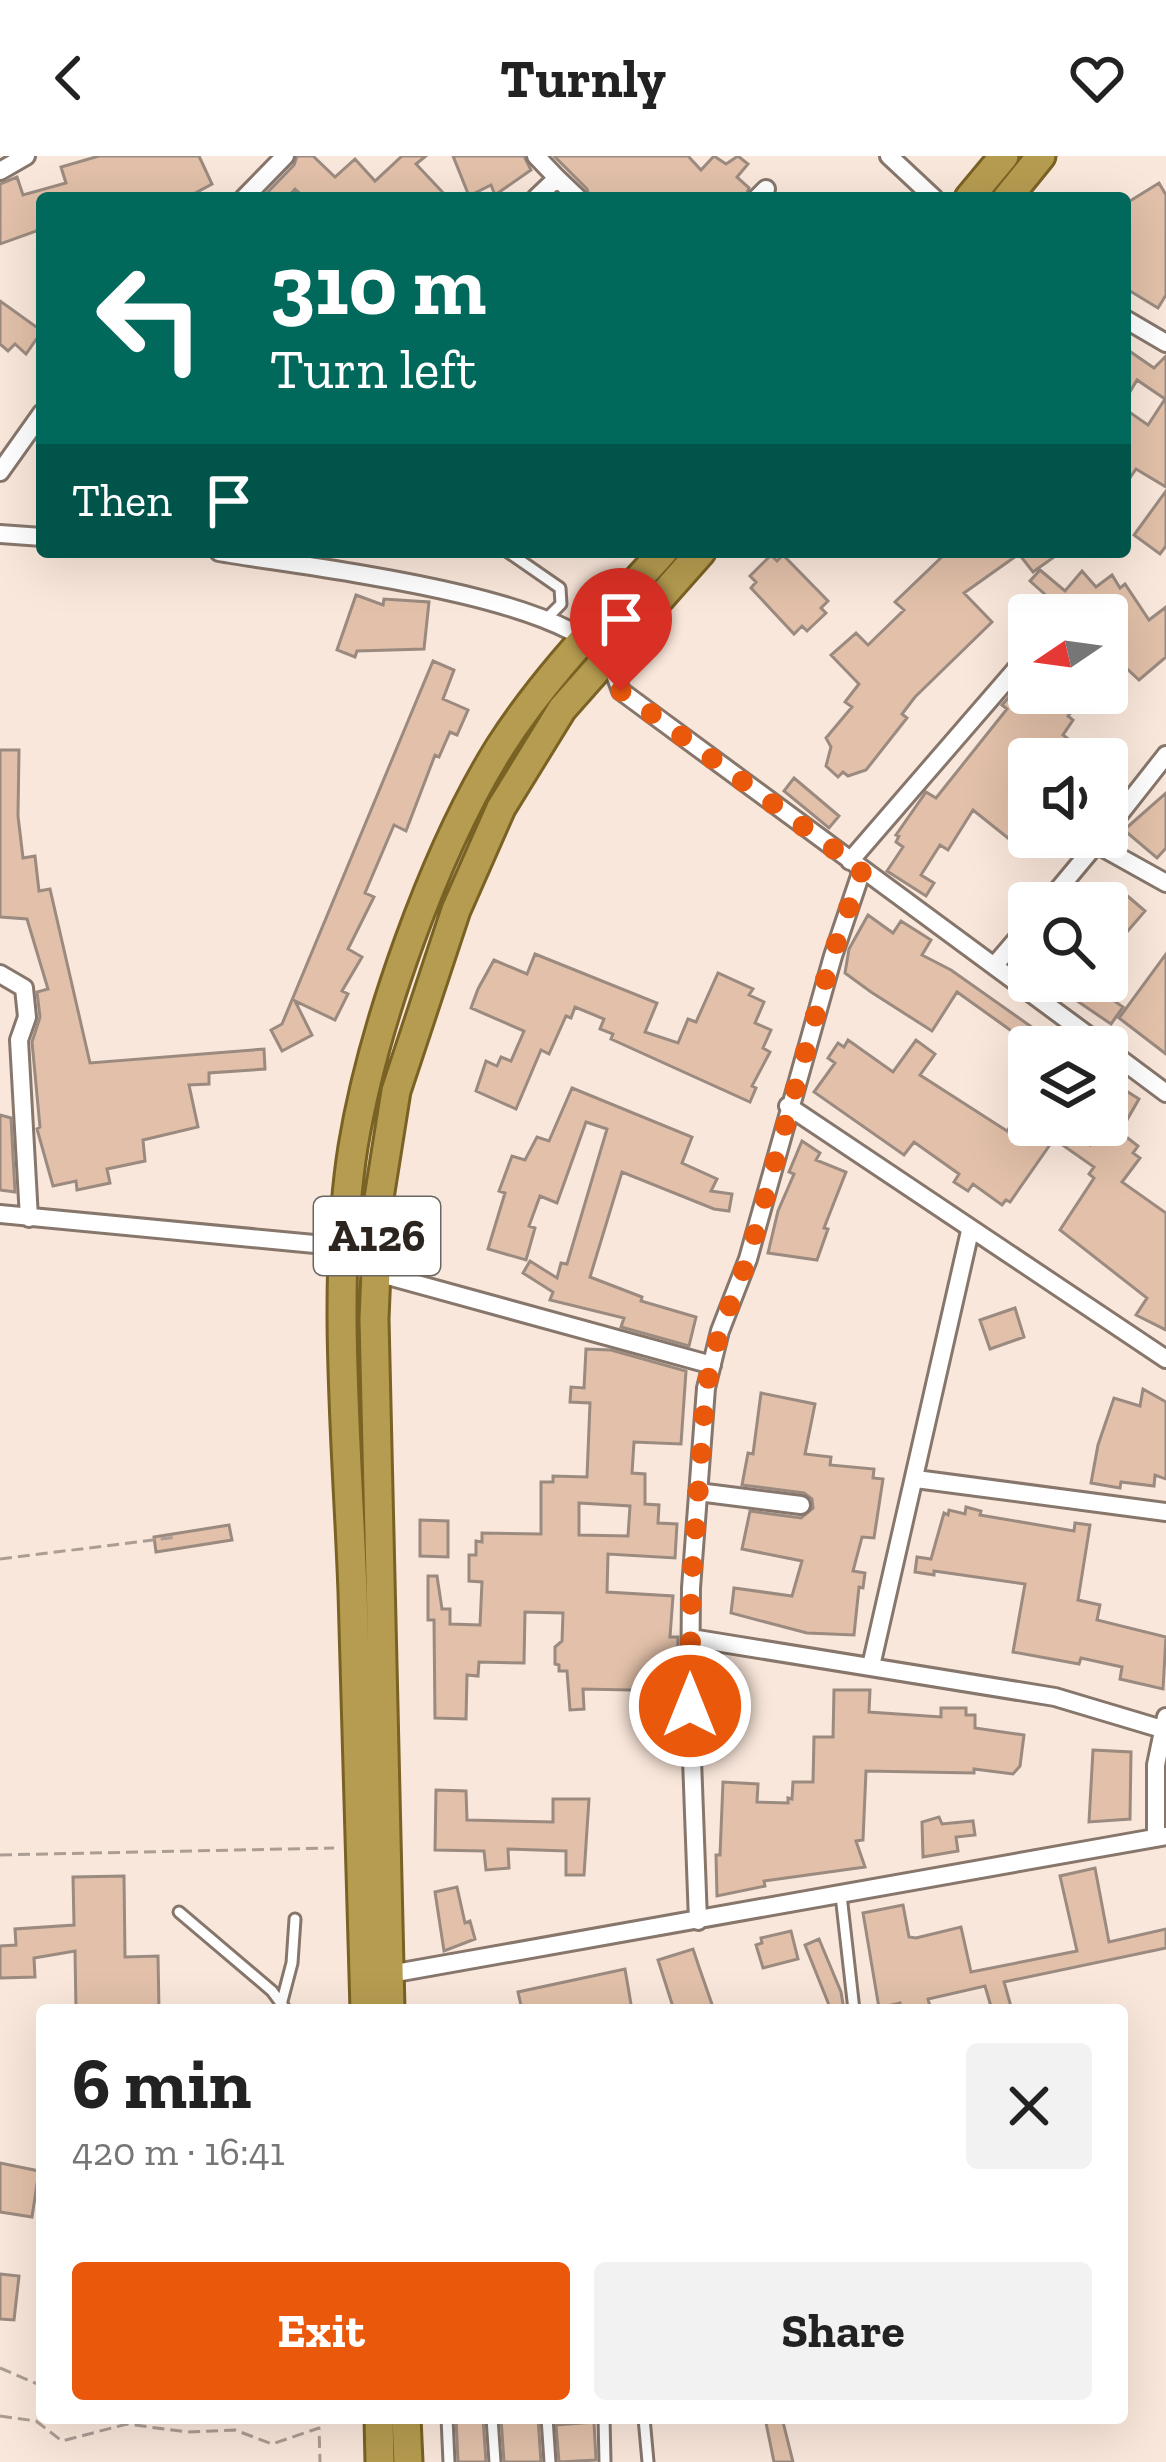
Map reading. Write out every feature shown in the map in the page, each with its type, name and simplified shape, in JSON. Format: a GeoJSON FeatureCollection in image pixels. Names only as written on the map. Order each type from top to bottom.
{"type":"FeatureCollection","features":[{"type":"Feature","properties":{"kind":"highway"},"geometry":{"type":"LineString","coordinates":[[974,192],[1004,156]]}},
{"type":"Feature","properties":{"kind":"highway"},"geometry":{"type":"LineString","coordinates":[[1011,192],[1041,156]]}},
{"type":"Feature","properties":{"kind":"highway","name":"A126"},"geometry":{"type":"LineString","coordinates":[[365,2004],[344,1337],[353,1148],[364,1094],[424,907],[470,800],[499,749],[556,670],[657,558]]}},
{"type":"Feature","properties":{"kind":"highway","name":"A126"},"geometry":{"type":"LineString","coordinates":[[390,2004],[374,1385],[379,1198],[396,1090],[449,928],[500,808],[562,709],[695,558]]}},
{"type":"Feature","properties":{"kind":"highway"},"geometry":{"type":"LineString","coordinates":[[379,2424],[380,2462]]}},
{"type":"Feature","properties":{"kind":"highway"},"geometry":{"type":"LineString","coordinates":[[406,2424],[408,2462]]}},
{"type":"Feature","properties":{"kind":"street"},"geometry":{"type":"LineString","coordinates":[[0,171],[26,156]]}},
{"type":"Feature","properties":{"kind":"street"},"geometry":{"type":"LineString","coordinates":[[250,192],[285,156]]}},
{"type":"Feature","properties":{"kind":"street"},"geometry":{"type":"LineString","coordinates":[[536,156],[572,192]]}},
{"type":"Feature","properties":{"kind":"street"},"geometry":{"type":"LineString","coordinates":[[889,156],[928,192]]}},
{"type":"Feature","properties":{"kind":"street"},"geometry":{"type":"LineString","coordinates":[[542,192],[557,178]]}},
{"type":"Feature","properties":{"kind":"street"},"geometry":{"type":"LineString","coordinates":[[1131,323],[1166,343]]}},
{"type":"Feature","properties":{"kind":"street"},"geometry":{"type":"LineString","coordinates":[[0,472],[36,421]]}},
{"type":"Feature","properties":{"kind":"street"},"geometry":{"type":"LineString","coordinates":[[0,534],[36,537]]}},
{"type":"Feature","properties":{"kind":"street"},"geometry":{"type":"LineString","coordinates":[[253,558],[504,603],[583,639],[607,658],[621,691],[1075,1026]]}},
{"type":"Feature","properties":{"kind":"street"},"geometry":{"type":"LineString","coordinates":[[556,670],[579,688],[621,691]]}},
{"type":"Feature","properties":{"kind":"street"},"geometry":{"type":"LineString","coordinates":[[698,1922],[691,1638],[706,1388],[748,1259],[856,865],[1008,680]]}},
{"type":"Feature","properties":{"kind":"street"},"geometry":{"type":"LineString","coordinates":[[1128,804],[1166,755]]}},
{"type":"Feature","properties":{"kind":"street"},"geometry":{"type":"LineString","coordinates":[[1128,856],[1166,884]]}},
{"type":"Feature","properties":{"kind":"street"},"geometry":{"type":"LineString","coordinates":[[1064,882],[1084,858]]}},
{"type":"Feature","properties":{"kind":"street"},"geometry":{"type":"LineString","coordinates":[[994,967],[1008,950]]}},
{"type":"Feature","properties":{"kind":"street"},"geometry":{"type":"LineString","coordinates":[[0,974],[24,988],[27,1017],[19,1040],[29,1218]]}},
{"type":"Feature","properties":{"kind":"street"},"geometry":{"type":"LineString","coordinates":[[1128,1065],[1166,1093]]}},
{"type":"Feature","properties":{"kind":"street"},"geometry":{"type":"LineString","coordinates":[[788,1106],[1166,1359]]}},
{"type":"Feature","properties":{"kind":"street"},"geometry":{"type":"LineString","coordinates":[[0,1214],[346,1247]]}},
{"type":"Feature","properties":{"kind":"street"},"geometry":{"type":"LineString","coordinates":[[871,1666],[970,1231]]}},
{"type":"Feature","properties":{"kind":"street"},"geometry":{"type":"LineString","coordinates":[[377,1273],[712,1364]]}},
{"type":"Feature","properties":{"kind":"street"},"geometry":{"type":"LineString","coordinates":[[916,1479],[1166,1512]]}},
{"type":"Feature","properties":{"kind":"street"},"geometry":{"type":"LineString","coordinates":[[698,1492],[801,1505]]}},
{"type":"Feature","properties":{"kind":"street"},"geometry":{"type":"LineString","coordinates":[[389,1974],[1163,1839],[1156,1765],[1164,1723],[1055,1697],[691,1638]]}},
{"type":"Feature","properties":{"kind":"lane"},"geometry":{"type":"LineString","coordinates":[[517,558],[560,588],[561,604],[544,621]]}},
{"type":"Feature","properties":{"kind":"lane"},"geometry":{"type":"LineString","coordinates":[[841,1895],[853,2004]]}},
{"type":"Feature","properties":{"kind":"lane"},"geometry":{"type":"LineString","coordinates":[[179,1912],[282,2004]]}},
{"type":"Feature","properties":{"kind":"lane"},"geometry":{"type":"LineString","coordinates":[[284,2004],[295,1919]]}},
{"type":"Feature","properties":{"kind":"lane"},"geometry":{"type":"LineString","coordinates":[[447,2424],[449,2462]]}},
{"type":"Feature","properties":{"kind":"lane"},"geometry":{"type":"LineString","coordinates":[[492,2424],[495,2462]]}},
{"type":"Feature","properties":{"kind":"lane"},"geometry":{"type":"LineString","coordinates":[[547,2424],[550,2462]]}},
{"type":"Feature","properties":{"kind":"lane"},"geometry":{"type":"LineString","coordinates":[[604,2424],[605,2462]]}},
{"type":"Feature","properties":{"kind":"lane"},"geometry":{"type":"LineString","coordinates":[[645,2424],[649,2462]]}},
{"type":"Feature","properties":{"kind":"path"},"geometry":{"type":"LineString","coordinates":[[0,1559],[177,1537]]}},
{"type":"Feature","properties":{"kind":"path"},"geometry":{"type":"LineString","coordinates":[[0,1856],[361,1848]]}},
{"type":"Feature","properties":{"kind":"path"},"geometry":{"type":"LineString","coordinates":[[0,2368],[36,2383]]}},
{"type":"Feature","properties":{"kind":"path"},"geometry":{"type":"LineString","coordinates":[[0,2416],[36,2421]]}},
{"type":"Feature","properties":{"kind":"path"},"geometry":{"type":"LineString","coordinates":[[40,2424],[62,2441],[127,2424],[187,2432],[235,2430],[272,2444],[319,2428],[320,2462]]}},
{"type":"Feature","properties":{"kind":"building"},"geometry":{"type":"Polygon","coordinates":[[[99,156],[199,156],[212,184],[197,192],[36,192],[36,231],[0,244],[0,184],[17,177],[23,195],[66,183],[61,167],[99,156]]]}},
{"type":"Feature","properties":{"kind":"building"},"geometry":{"type":"Polygon","coordinates":[[[297,156],[313,156],[335,177],[355,159],[375,181],[402,156],[426,156],[416,164],[442,192],[268,192],[297,156]]]}},
{"type":"Feature","properties":{"kind":"building"},"geometry":{"type":"Polygon","coordinates":[[[453,156],[524,156],[531,170],[499,192],[491,185],[467,192],[453,156]]]}},
{"type":"Feature","properties":{"kind":"building"},"geometry":{"type":"Polygon","coordinates":[[[554,156],[688,156],[701,170],[714,156],[726,164],[738,156],[748,164],[737,177],[747,192],[587,189],[554,156]]]}},
{"type":"Feature","properties":{"kind":"building"},"geometry":{"type":"Polygon","coordinates":[[[1159,183],[1166,195],[1166,295],[1158,308],[1131,292],[1131,200],[1159,183]]]}},
{"type":"Feature","properties":{"kind":"building"},"geometry":{"type":"Polygon","coordinates":[[[0,301],[36,327],[36,340],[26,354],[15,344],[8,351],[0,344],[0,301]]]}},
{"type":"Feature","properties":{"kind":"building"},"geometry":{"type":"Polygon","coordinates":[[[1131,352],[1154,368],[1166,356],[1166,487],[1136,469],[1131,476],[1131,413],[1148,425],[1165,399],[1137,380],[1131,390],[1131,352]]]}},
{"type":"Feature","properties":{"kind":"building"},"geometry":{"type":"Polygon","coordinates":[[[1166,491],[1166,546],[1160,554],[1134,535],[1166,491]]]}},
{"type":"Feature","properties":{"kind":"building"},"geometry":{"type":"Polygon","coordinates":[[[768,558],[786,558],[828,601],[821,608],[826,613],[807,631],[802,626],[794,634],[751,588],[756,582],[750,576],[768,558]]]}},
{"type":"Feature","properties":{"kind":"building"},"geometry":{"type":"Polygon","coordinates":[[[941,558],[1013,558],[964,593],[992,622],[915,697],[902,714],[907,718],[866,770],[848,776],[843,772],[838,777],[826,766],[831,747],[826,738],[852,707],[845,702],[859,684],[831,655],[856,633],[868,645],[904,610],[895,602],[941,558]]]}},
{"type":"Feature","properties":{"kind":"building"},"geometry":{"type":"Polygon","coordinates":[[[1022,558],[1053,558],[1033,572],[1022,558]]]}},
{"type":"Feature","properties":{"kind":"building"},"geometry":{"type":"Polygon","coordinates":[[[1040,570],[1065,591],[1082,571],[1096,587],[1112,575],[1120,588],[1125,584],[1149,620],[1166,607],[1166,657],[1139,680],[1128,670],[1128,594],[1045,594],[1030,581],[1040,570]]]}},
{"type":"Feature","properties":{"kind":"building"},"geometry":{"type":"Polygon","coordinates":[[[356,595],[383,605],[384,599],[429,602],[424,649],[357,651],[355,657],[337,650],[356,595]]]}},
{"type":"Feature","properties":{"kind":"building"},"geometry":{"type":"Polygon","coordinates":[[[433,661],[454,670],[443,699],[468,710],[457,735],[450,732],[439,757],[435,755],[406,831],[394,825],[365,893],[374,897],[348,949],[362,957],[342,991],[348,994],[335,1020],[295,1001],[312,1035],[282,1051],[271,1030],[282,1024],[433,661]]]}},
{"type":"Feature","properties":{"kind":"building"},"geometry":{"type":"Polygon","coordinates":[[[1008,698],[1008,714],[1070,714],[1073,720],[1063,735],[1067,738],[1008,738],[1008,838],[973,810],[948,850],[940,845],[921,875],[934,883],[926,896],[887,871],[903,847],[896,835],[926,792],[936,798],[1007,709],[1002,705],[1008,698]]]}},
{"type":"Feature","properties":{"kind":"building"},"geometry":{"type":"Polygon","coordinates":[[[0,750],[19,750],[23,858],[35,856],[39,891],[50,889],[90,1063],[264,1049],[265,1069],[209,1073],[209,1084],[189,1085],[198,1127],[143,1140],[145,1161],[107,1169],[110,1183],[77,1190],[76,1181],[53,1186],[37,1129],[32,1042],[40,1017],[37,992],[48,989],[27,919],[0,917],[0,750]]]}},
{"type":"Feature","properties":{"kind":"building"},"geometry":{"type":"Polygon","coordinates":[[[794,778],[839,816],[829,828],[784,791],[794,778]]]}},
{"type":"Feature","properties":{"kind":"building"},"geometry":{"type":"Polygon","coordinates":[[[1166,793],[1166,848],[1157,858],[1128,833],[1128,826],[1166,793]]]}},
{"type":"Feature","properties":{"kind":"building"},"geometry":{"type":"Polygon","coordinates":[[[1128,896],[1145,911],[1128,931],[1128,896]]]}},
{"type":"Feature","properties":{"kind":"building"},"geometry":{"type":"Polygon","coordinates":[[[868,915],[893,933],[901,921],[931,940],[922,955],[1030,1026],[1008,1028],[957,992],[932,1031],[845,973],[849,949],[868,915]]]}},
{"type":"Feature","properties":{"kind":"building"},"geometry":{"type":"Polygon","coordinates":[[[535,954],[657,1003],[645,1032],[678,1043],[688,1019],[696,1022],[718,973],[753,989],[749,995],[764,1002],[755,1023],[771,1030],[763,1048],[770,1052],[752,1086],[756,1088],[750,1102],[611,1039],[613,1034],[600,1029],[604,1019],[575,1007],[549,1054],[541,1050],[516,1109],[476,1091],[486,1061],[497,1066],[501,1057],[511,1061],[524,1031],[471,1008],[478,989],[494,960],[527,974],[535,954]]]}},
{"type":"Feature","properties":{"kind":"building"},"geometry":{"type":"Polygon","coordinates":[[[1166,954],[1166,1054],[1119,1018],[1166,954]]]}},
{"type":"Feature","properties":{"kind":"building"},"geometry":{"type":"Polygon","coordinates":[[[1079,1002],[1116,1002],[1123,1007],[1111,1024],[1079,1002]]]}},
{"type":"Feature","properties":{"kind":"building"},"geometry":{"type":"Polygon","coordinates":[[[848,1040],[893,1072],[916,1040],[935,1054],[920,1075],[1008,1130],[1008,1146],[1049,1146],[1010,1202],[1002,1205],[973,1184],[968,1191],[954,1182],[959,1174],[914,1142],[904,1155],[814,1092],[835,1063],[828,1058],[838,1043],[844,1047],[848,1040]]]}},
{"type":"Feature","properties":{"kind":"building"},"geometry":{"type":"Polygon","coordinates":[[[572,1088],[692,1137],[682,1163],[717,1179],[711,1191],[732,1194],[729,1211],[714,1209],[622,1172],[590,1277],[642,1297],[641,1301],[696,1317],[689,1346],[621,1327],[624,1318],[550,1300],[553,1292],[523,1273],[530,1261],[557,1278],[561,1263],[567,1264],[607,1129],[586,1122],[557,1203],[540,1196],[529,1226],[535,1228],[526,1260],[488,1249],[505,1193],[499,1191],[512,1156],[525,1160],[537,1137],[549,1141],[572,1088]]]}},
{"type":"Feature","properties":{"kind":"building"},"geometry":{"type":"Polygon","coordinates":[[[1128,1092],[1139,1099],[1128,1118],[1128,1092]]]}},
{"type":"Feature","properties":{"kind":"building"},"geometry":{"type":"Polygon","coordinates":[[[0,1115],[11,1118],[15,1192],[0,1190],[0,1115]]]}},
{"type":"Feature","properties":{"kind":"building"},"geometry":{"type":"Polygon","coordinates":[[[1128,1138],[1138,1146],[1133,1153],[1140,1158],[1122,1182],[1166,1213],[1166,1330],[1136,1315],[1147,1298],[1060,1230],[1094,1178],[1089,1174],[1094,1167],[1064,1146],[1128,1146],[1128,1138]]]}},
{"type":"Feature","properties":{"kind":"building"},"geometry":{"type":"Polygon","coordinates":[[[802,1141],[820,1153],[816,1160],[846,1172],[817,1260],[768,1253],[802,1141]]]}},
{"type":"Feature","properties":{"kind":"building"},"geometry":{"type":"Polygon","coordinates":[[[1015,1308],[1024,1337],[990,1349],[980,1320],[1015,1308]]]}},
{"type":"Feature","properties":{"kind":"building"},"geometry":{"type":"Polygon","coordinates":[[[586,1349],[611,1350],[686,1371],[681,1444],[634,1442],[632,1473],[645,1474],[645,1504],[659,1505],[658,1523],[677,1524],[675,1558],[608,1554],[607,1592],[673,1596],[670,1637],[678,1637],[677,1691],[583,1689],[584,1709],[570,1710],[567,1671],[559,1671],[555,1664],[563,1613],[525,1612],[524,1663],[479,1662],[478,1676],[467,1675],[466,1719],[435,1718],[434,1620],[428,1620],[428,1576],[437,1576],[442,1609],[450,1609],[450,1624],[480,1625],[482,1582],[469,1581],[469,1555],[476,1555],[476,1541],[482,1542],[482,1533],[541,1534],[541,1482],[553,1482],[553,1476],[587,1477],[590,1403],[570,1402],[571,1387],[584,1388],[586,1349]],[[579,1503],[579,1535],[628,1536],[630,1506],[579,1503]]]}},
{"type":"Feature","properties":{"kind":"building"},"geometry":{"type":"Polygon","coordinates":[[[1143,1389],[1166,1402],[1166,1479],[1155,1475],[1154,1486],[1121,1482],[1120,1488],[1091,1483],[1114,1398],[1140,1406],[1143,1389]]]}},
{"type":"Feature","properties":{"kind":"building"},"geometry":{"type":"Polygon","coordinates":[[[761,1393],[815,1404],[805,1454],[831,1457],[830,1465],[874,1469],[873,1478],[883,1479],[874,1538],[862,1537],[853,1571],[865,1573],[854,1635],[807,1633],[731,1613],[734,1588],[792,1596],[802,1561],[742,1549],[750,1511],[801,1518],[813,1508],[812,1499],[804,1493],[742,1485],[748,1453],[753,1454],[761,1393]]]}},
{"type":"Feature","properties":{"kind":"building"},"geometry":{"type":"Polygon","coordinates":[[[966,1507],[981,1511],[980,1515],[1074,1531],[1075,1523],[1090,1525],[1078,1600],[1100,1605],[1097,1620],[1166,1637],[1163,1689],[1120,1679],[1122,1667],[1013,1652],[1025,1584],[915,1572],[917,1557],[931,1559],[944,1513],[965,1514],[966,1507]]]}},
{"type":"Feature","properties":{"kind":"building"},"geometry":{"type":"Polygon","coordinates":[[[420,1520],[448,1521],[448,1557],[420,1556],[420,1520]]]}},
{"type":"Feature","properties":{"kind":"building"},"geometry":{"type":"Polygon","coordinates":[[[229,1525],[232,1540],[156,1552],[154,1537],[229,1525]]]}},
{"type":"Feature","properties":{"kind":"building"},"geometry":{"type":"Polygon","coordinates":[[[834,1690],[870,1690],[869,1712],[941,1717],[941,1708],[966,1708],[966,1715],[975,1715],[975,1728],[1024,1735],[1020,1766],[1013,1774],[974,1769],[974,1773],[866,1771],[863,1840],[856,1841],[865,1867],[764,1881],[765,1886],[717,1896],[723,1782],[758,1784],[757,1802],[788,1803],[793,1782],[813,1782],[814,1737],[833,1737],[834,1690]]]}},
{"type":"Feature","properties":{"kind":"building"},"geometry":{"type":"Polygon","coordinates":[[[1093,1750],[1131,1752],[1130,1819],[1089,1822],[1093,1750]]]}},
{"type":"Feature","properties":{"kind":"building"},"geometry":{"type":"Polygon","coordinates":[[[436,1790],[466,1791],[467,1820],[553,1822],[553,1799],[589,1799],[584,1875],[566,1875],[566,1851],[508,1849],[509,1868],[486,1870],[484,1851],[435,1850],[436,1790]]]}},
{"type":"Feature","properties":{"kind":"building"},"geometry":{"type":"Polygon","coordinates":[[[939,1817],[942,1824],[973,1821],[975,1835],[956,1837],[958,1851],[923,1857],[922,1822],[939,1817]]]}},
{"type":"Feature","properties":{"kind":"building"},"geometry":{"type":"Polygon","coordinates":[[[1095,1868],[1109,1942],[1166,1929],[1166,1948],[1004,1982],[1010,2004],[990,2004],[985,1986],[928,1999],[929,2004],[878,2004],[863,1913],[903,1905],[909,1937],[916,1938],[961,1927],[971,1972],[1077,1951],[1060,1876],[1095,1868]]]}},
{"type":"Feature","properties":{"kind":"building"},"geometry":{"type":"Polygon","coordinates":[[[124,1876],[125,1957],[158,1956],[159,2004],[76,2004],[75,1951],[34,1958],[35,1977],[0,1978],[0,1946],[16,1945],[15,1929],[74,1925],[73,1877],[124,1876]]]}},
{"type":"Feature","properties":{"kind":"building"},"geometry":{"type":"Polygon","coordinates":[[[457,1887],[465,1923],[470,1921],[475,1939],[444,1951],[435,1892],[457,1887]]]}},
{"type":"Feature","properties":{"kind":"building"},"geometry":{"type":"Polygon","coordinates":[[[791,1931],[798,1959],[763,1968],[756,1945],[762,1943],[761,1938],[791,1931]]]}},
{"type":"Feature","properties":{"kind":"building"},"geometry":{"type":"Polygon","coordinates":[[[819,1939],[843,2004],[829,2004],[805,1945],[819,1939]]]}},
{"type":"Feature","properties":{"kind":"building"},"geometry":{"type":"Polygon","coordinates":[[[693,1949],[712,2004],[672,2004],[658,1960],[693,1949]]]}},
{"type":"Feature","properties":{"kind":"building"},"geometry":{"type":"Polygon","coordinates":[[[625,1969],[631,2004],[521,2004],[518,1992],[625,1969]]]}},
{"type":"Feature","properties":{"kind":"building"},"geometry":{"type":"Polygon","coordinates":[[[0,2163],[36,2170],[32,2217],[0,2212],[0,2163]]]}},
{"type":"Feature","properties":{"kind":"building"},"geometry":{"type":"Polygon","coordinates":[[[0,2274],[19,2276],[14,2320],[0,2319],[0,2274]]]}},
{"type":"Feature","properties":{"kind":"building"},"geometry":{"type":"Polygon","coordinates":[[[456,2424],[483,2424],[486,2462],[458,2462],[456,2424]]]}},
{"type":"Feature","properties":{"kind":"building"},"geometry":{"type":"Polygon","coordinates":[[[501,2424],[538,2424],[541,2462],[504,2462],[501,2424]]]}},
{"type":"Feature","properties":{"kind":"building"},"geometry":{"type":"Polygon","coordinates":[[[594,2424],[596,2460],[559,2462],[556,2425],[594,2424]]]}},
{"type":"Feature","properties":{"kind":"building"},"geometry":{"type":"Polygon","coordinates":[[[766,2424],[784,2424],[793,2462],[774,2462],[766,2424]]]}},
{"type":"Feature","properties":{"kind":"route"},"geometry":{"type":"LineString","coordinates":[[621,691],[862,870],[832,956],[748,1259],[720,1331],[706,1388],[691,1588],[690,1706]]}}]}
